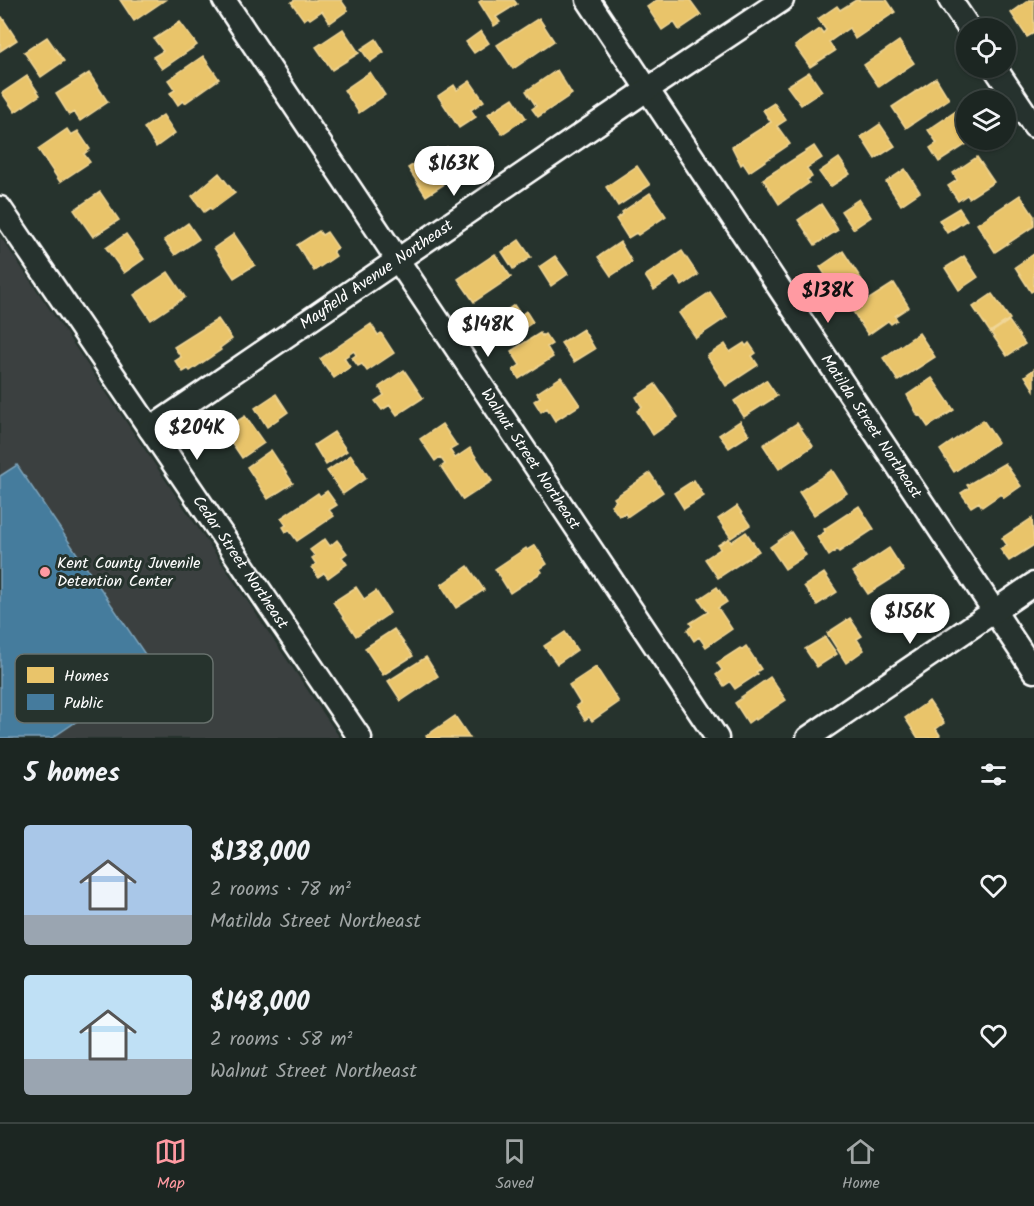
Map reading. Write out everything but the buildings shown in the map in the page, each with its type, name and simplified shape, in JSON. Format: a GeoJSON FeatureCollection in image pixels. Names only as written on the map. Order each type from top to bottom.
{"type":"FeatureCollection","features":[{"type":"Feature","properties":{"kind":"street","name":"Walnut Street Northeast"},"geometry":{"type":"LineString","coordinates":[[224,0],[717,738]]}},
{"type":"Feature","properties":{"kind":"street","name":"Matilda Street Northeast"},"geometry":{"type":"LineString","coordinates":[[588,0],[1034,671]]}},
{"type":"Feature","properties":{"kind":"street","name":"Mayfield Avenue Northeast"},"geometry":{"type":"LineString","coordinates":[[150,429],[648,88],[782,0]]}},
{"type":"Feature","properties":{"kind":"street"},"geometry":{"type":"LineString","coordinates":[[950,0],[962,18]]}},
{"type":"Feature","properties":{"kind":"street"},"geometry":{"type":"LineString","coordinates":[[1002,78],[1034,126]]}},
{"type":"Feature","properties":{"kind":"street","name":"Cedar Street Northeast"},"geometry":{"type":"LineString","coordinates":[[0,208],[360,738]]}},
{"type":"Feature","properties":{"kind":"street"},"geometry":{"type":"LineString","coordinates":[[808,738],[1034,584]]}},
{"type":"Feature","properties":{"kind":"shaded area"},"geometry":{"type":"Polygon","coordinates":[[[0,236],[340,738],[0,738],[0,236]]]}},
{"type":"Feature","properties":{"kind":"place","name":"Kent County Juvenile Detention Center"},"geometry":{"type":"Point","coordinates":[45,572]}}]}
